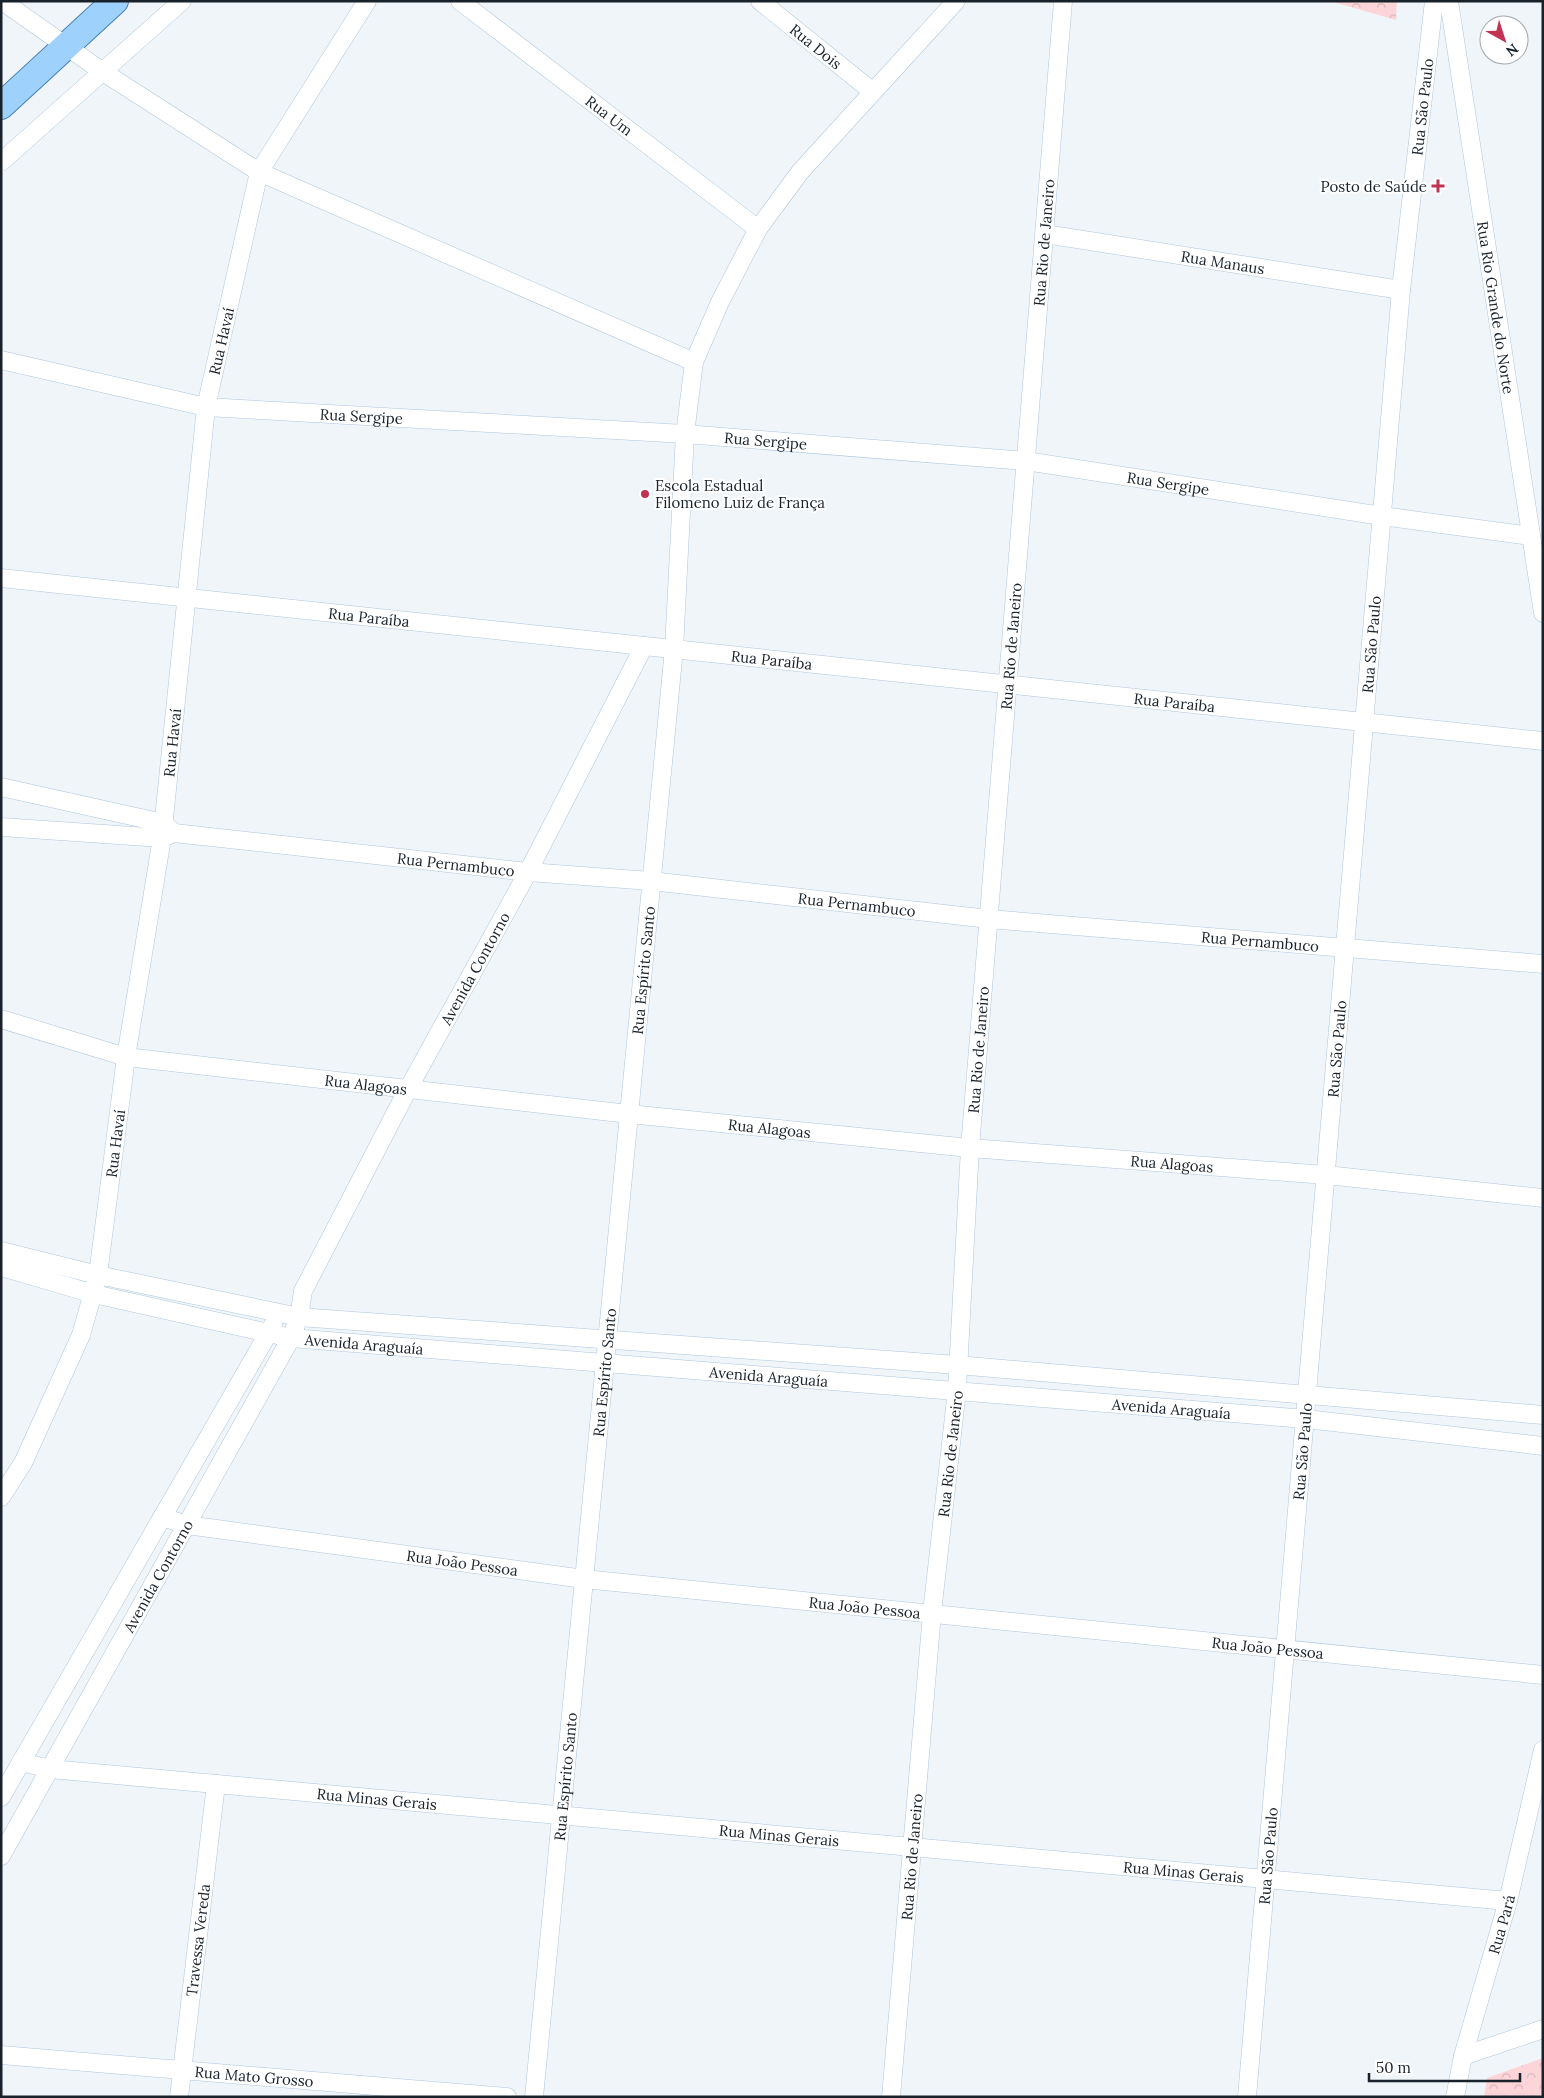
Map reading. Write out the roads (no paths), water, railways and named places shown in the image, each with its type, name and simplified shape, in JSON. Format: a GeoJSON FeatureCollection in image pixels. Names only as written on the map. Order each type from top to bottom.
{"type":"FeatureCollection","features":[{"type":"Feature","properties":{"kind":"main road"},"geometry":{"type":"LineString","coordinates":[[1,106],[115,1]]}},
{"type":"Feature","properties":{"kind":"street"},"geometry":{"type":"LineString","coordinates":[[2,1],[103,72],[259,172],[694,362]]}},
{"type":"Feature","properties":{"kind":"street"},"geometry":{"type":"LineString","coordinates":[[1,162],[182,1]]}},
{"type":"Feature","properties":{"kind":"street","name":"Rua Havaí"},"geometry":{"type":"LineString","coordinates":[[1,1496],[23,1463],[81,1335],[98,1275],[126,1057],[166,831],[185,597],[206,407],[259,172],[367,1]]}},
{"type":"Feature","properties":{"kind":"street","name":"Rua Um"},"geometry":{"type":"LineString","coordinates":[[460,1],[758,229]]}},
{"type":"Feature","properties":{"kind":"street","name":"Rua Dois"},"geometry":{"type":"LineString","coordinates":[[760,1],[873,92]]}},
{"type":"Feature","properties":{"kind":"street","name":"Rua Espírito Santo"},"geometry":{"type":"LineString","coordinates":[[534,2097],[674,649],[685,434],[694,362],[720,302],[758,229],[800,172],[956,1]]}},
{"type":"Feature","properties":{"kind":"street","name":"Rua São Paulo"},"geometry":{"type":"LineString","coordinates":[[1247,2097],[1401,290],[1434,1]]}},
{"type":"Feature","properties":{"kind":"street","name":"Rua Rio Grande do Norte"},"geometry":{"type":"LineString","coordinates":[[1448,1],[1543,614]]}},
{"type":"Feature","properties":{"kind":"street","name":"Rua Rio de Janeiro"},"geometry":{"type":"LineString","coordinates":[[891,2097],[932,1613],[957,1390],[970,1148],[1063,2]]}},
{"type":"Feature","properties":{"kind":"street","name":"Rua Manaus"},"geometry":{"type":"LineString","coordinates":[[1045,234],[1401,290]]}},
{"type":"Feature","properties":{"kind":"street","name":"Rua Sergipe"},"geometry":{"type":"LineString","coordinates":[[1,360],[206,407],[685,434],[1026,461],[1382,516],[1531,536]]}},
{"type":"Feature","properties":{"kind":"street","name":"Rua Paraíba"},"geometry":{"type":"LineString","coordinates":[[1,578],[1543,741]]}},
{"type":"Feature","properties":{"kind":"street","name":"Avenida Contorno"},"geometry":{"type":"LineString","coordinates":[[1,1856],[292,1338],[299,1317],[303,1291],[408,1089],[528,872],[644,646]]}},
{"type":"Feature","properties":{"kind":"street","name":"Rua Pernambuco"},"geometry":{"type":"LineString","coordinates":[[1,788],[166,831]]}},
{"type":"Feature","properties":{"kind":"street","name":"Rua Pernambuco"},"geometry":{"type":"LineString","coordinates":[[1,827],[166,831],[528,872],[651,880],[989,919],[1543,964]]}},
{"type":"Feature","properties":{"kind":"street","name":"Rua Alagoas"},"geometry":{"type":"LineString","coordinates":[[1,1019],[126,1057],[629,1114],[970,1148],[1326,1176],[1543,1198]]}},
{"type":"Feature","properties":{"kind":"street","name":"Avenida Araguaía"},"geometry":{"type":"LineString","coordinates":[[1,1251],[98,1275],[299,1317],[957,1365],[1308,1397],[1543,1415]]}},
{"type":"Feature","properties":{"kind":"street","name":"Avenida Araguaía"},"geometry":{"type":"LineString","coordinates":[[1,1267],[94,1294],[292,1338],[1306,1419],[1543,1446]]}},
{"type":"Feature","properties":{"kind":"street","name":"Avenida Contorno"},"geometry":{"type":"LineString","coordinates":[[1,1797],[280,1313],[303,1291]]}},
{"type":"Feature","properties":{"kind":"street"},"geometry":{"type":"LineString","coordinates":[[1374,1427],[1376,1402]]}},
{"type":"Feature","properties":{"kind":"street","name":"Rua João Pessoa"},"geometry":{"type":"LineString","coordinates":[[162,1517],[187,1525],[584,1579],[1543,1675]]}},
{"type":"Feature","properties":{"kind":"street","name":"Rua Pará"},"geometry":{"type":"LineString","coordinates":[[1455,2097],[1463,2056],[1508,1901],[1543,1750]]}},
{"type":"Feature","properties":{"kind":"street","name":"Rua Minas Gerais"},"geometry":{"type":"LineString","coordinates":[[21,1762],[50,1769],[1508,1901]]}},
{"type":"Feature","properties":{"kind":"street","name":"Travessa Vereda"},"geometry":{"type":"LineString","coordinates":[[179,2097],[216,1784]]}},
{"type":"Feature","properties":{"kind":"street"},"geometry":{"type":"LineString","coordinates":[[1463,2056],[1543,2029]]}},
{"type":"Feature","properties":{"kind":"street","name":"Rua Mato Grosso"},"geometry":{"type":"LineString","coordinates":[[1,2055],[507,2097]]}},
{"type":"Feature","properties":{"kind":"place","name":"Posto de Saúde"},"geometry":{"type":"Point","coordinates":[1438,186]}},
{"type":"Feature","properties":{"kind":"place","name":"Escola Estadual Filomeno Luiz de França"},"geometry":{"type":"Point","coordinates":[645,494]}}]}
